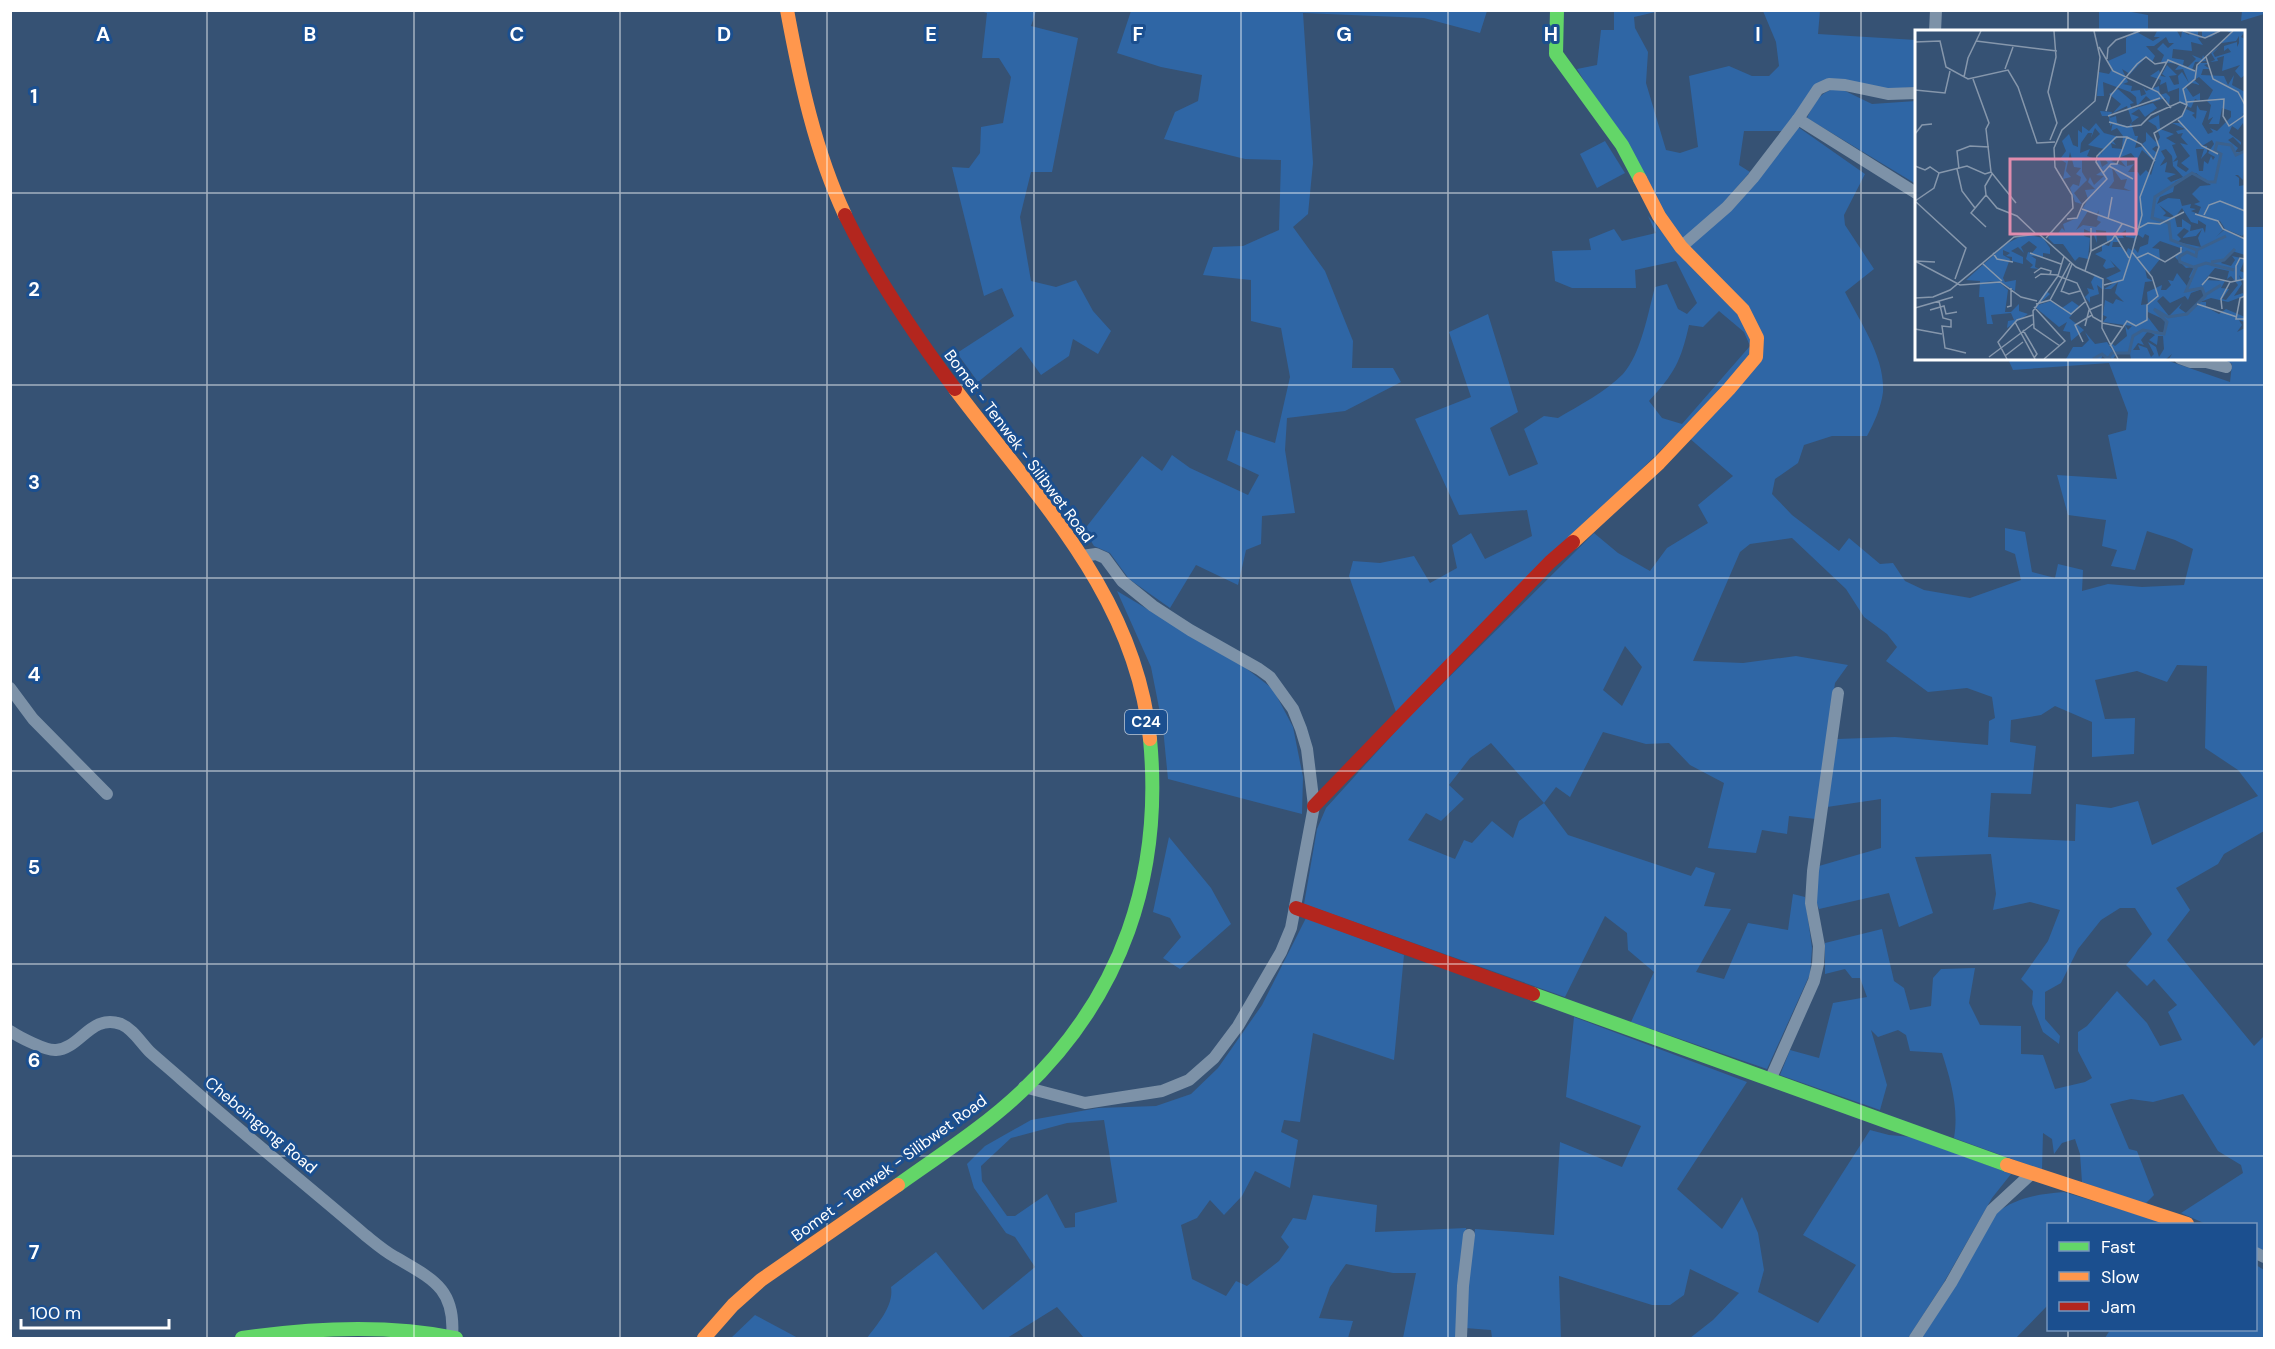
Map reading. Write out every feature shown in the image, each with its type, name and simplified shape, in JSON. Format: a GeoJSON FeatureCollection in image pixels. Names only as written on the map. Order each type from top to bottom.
{"type":"FeatureCollection","features":[{"type":"Feature","properties":{"kind":"main road","name":"Bomet - Tenwek - Silibwet Road"},"geometry":{"type":"LineString","coordinates":[[704,1338],[733,1305],[761,1280],[975,1130],[1043,1070],[1088,1011],[1110,974],[1138,904],[1146,863],[1151,769],[1144,707],[1136,667],[1115,617],[1095,576],[1082,556],[1031,483],[987,430],[926,349],[874,271],[832,187],[804,96],[787,10]]}},
{"type":"Feature","properties":{"kind":"main road"},"geometry":{"type":"LineString","coordinates":[[1314,806],[1550,562],[1659,463],[1756,357],[1757,338],[1743,310],[1681,248],[1659,216],[1622,145],[1556,54],[1557,10]]}},
{"type":"Feature","properties":{"kind":"main road"},"geometry":{"type":"LineString","coordinates":[[1296,908],[1770,1080],[1937,1138],[2031,1174],[2184,1223]]}},
{"type":"Feature","properties":{"kind":"main road"},"geometry":{"type":"LineString","coordinates":[[242,1338],[327,1330],[404,1332],[454,1338]]}},
{"type":"Feature","properties":{"kind":"street"},"geometry":{"type":"LineString","coordinates":[[1935,30],[1936,10]]}},
{"type":"Feature","properties":{"kind":"street"},"geometry":{"type":"LineString","coordinates":[[1681,248],[1727,207],[1753,178],[1818,90],[1830,84],[1888,94],[1915,93]]}},
{"type":"Feature","properties":{"kind":"street"},"geometry":{"type":"LineString","coordinates":[[1798,119],[1915,192]]}},
{"type":"Feature","properties":{"kind":"street"},"geometry":{"type":"LineString","coordinates":[[2186,360],[2226,367]]}},
{"type":"Feature","properties":{"kind":"street"},"geometry":{"type":"LineString","coordinates":[[1024,1087],[1085,1103],[1162,1091],[1189,1080],[1214,1058],[1238,1026],[1281,952],[1291,928],[1314,806],[1307,749],[1301,729],[1293,709],[1270,677],[1153,606],[1122,581],[1106,558],[1096,554],[1082,556]]}},
{"type":"Feature","properties":{"kind":"street"},"geometry":{"type":"LineString","coordinates":[[10,688],[33,719],[107,794]]}},
{"type":"Feature","properties":{"kind":"street"},"geometry":{"type":"LineString","coordinates":[[1770,1080],[1814,981],[1818,964],[1819,946],[1811,903],[1813,871],[1838,693]]}},
{"type":"Feature","properties":{"kind":"street","name":"Cheboingong Road"},"geometry":{"type":"LineString","coordinates":[[10,1031],[56,1050],[68,1047],[87,1030],[101,1024],[115,1023],[128,1028],[150,1052],[365,1235],[393,1256],[430,1277],[439,1287],[451,1311],[454,1338]]}},
{"type":"Feature","properties":{"kind":"street"},"geometry":{"type":"LineString","coordinates":[[1915,1338],[1951,1282],[1992,1210],[2031,1174]]}},
{"type":"Feature","properties":{"kind":"street"},"geometry":{"type":"LineString","coordinates":[[1461,1338],[1463,1286],[1469,1235]]}},
{"type":"Feature","properties":{"kind":"shaded area"},"geometry":{"type":"Polygon","coordinates":[[[980,11],[1036,11],[1031,26],[1078,38],[1052,172],[1031,172],[1020,217],[1031,281],[1056,287],[1076,280],[1093,311],[1111,331],[1098,354],[1073,339],[1069,356],[1041,375],[1021,347],[978,382],[957,353],[1014,316],[1002,288],[984,296],[952,167],[969,168],[980,153],[981,127],[1003,123],[1011,77],[999,58],[982,58],[987,13],[980,11]]]}},
{"type":"Feature","properties":{"kind":"shaded area"},"geometry":{"type":"Polygon","coordinates":[[[1131,11],[1487,11],[1480,33],[1424,18],[1303,13],[1313,163],[1308,214],[1293,227],[1325,271],[1353,341],[1352,368],[1393,368],[1401,382],[1345,411],[1287,418],[1285,450],[1295,513],[1262,516],[1261,544],[1246,550],[1238,585],[1196,565],[1170,608],[1129,579],[1110,553],[1094,546],[1084,530],[1142,456],[1162,471],[1172,455],[1190,468],[1248,495],[1259,475],[1227,460],[1236,430],[1275,443],[1290,377],[1281,328],[1251,321],[1251,280],[1203,275],[1213,247],[1243,246],[1279,230],[1281,160],[1245,159],[1164,139],[1175,112],[1198,101],[1202,75],[1161,67],[1117,53],[1131,11]]]}},
{"type":"Feature","properties":{"kind":"shaded area"},"geometry":{"type":"Polygon","coordinates":[[[1614,11],[1660,11],[1634,17],[1635,28],[1648,52],[1646,83],[1666,150],[1680,153],[1698,147],[1689,76],[1729,66],[1752,76],[1769,76],[1779,66],[1776,42],[1763,11],[1820,11],[1818,34],[1915,40],[1915,87],[1879,90],[1841,79],[1828,79],[1783,131],[1744,131],[1739,165],[1750,172],[1718,209],[1682,242],[1577,69],[1597,65],[1601,30],[1614,30],[1614,11]]]}},
{"type":"Feature","properties":{"kind":"shaded area"},"geometry":{"type":"Polygon","coordinates":[[[2099,11],[2126,11],[2148,15],[2148,30],[2099,30],[2099,11]]]}},
{"type":"Feature","properties":{"kind":"shaded area"},"geometry":{"type":"Polygon","coordinates":[[[2242,11],[2264,11],[2264,14],[2241,21],[2242,11]]]}},
{"type":"Feature","properties":{"kind":"shaded area"},"geometry":{"type":"Polygon","coordinates":[[[1839,88],[1872,104],[1915,101],[1915,183],[1807,118],[1816,102],[1832,89],[1839,88]]]}},
{"type":"Feature","properties":{"kind":"shaded area"},"geometry":{"type":"Polygon","coordinates":[[[1798,127],[1865,174],[1844,215],[1845,225],[1874,269],[1845,292],[1876,353],[1883,379],[1883,392],[1875,421],[1867,436],[1832,436],[1804,445],[1798,463],[1775,479],[1772,494],[1792,515],[1839,551],[1849,538],[1880,564],[1893,563],[1905,581],[1924,590],[1970,598],[2021,580],[2015,554],[2005,550],[2005,528],[2025,532],[2032,572],[2055,578],[2058,564],[2083,570],[2082,591],[2108,584],[2142,587],[2184,585],[2193,549],[2175,540],[2147,531],[2135,570],[2111,566],[2117,550],[2102,546],[2106,520],[2068,515],[2057,475],[2117,479],[2108,435],[2126,430],[2128,413],[2109,363],[2013,370],[2008,360],[2166,360],[2230,382],[2232,364],[2224,360],[2245,360],[2245,227],[2264,227],[2264,831],[2224,854],[2218,864],[2176,888],[2190,910],[2167,940],[2254,1046],[2264,1036],[2264,1251],[2257,1248],[2257,1223],[2204,1223],[2181,1213],[2243,1173],[2241,1165],[2218,1151],[2183,1094],[2153,1102],[2131,1099],[2110,1104],[2129,1149],[2137,1151],[2154,1195],[2145,1204],[2082,1182],[2080,1154],[2075,1139],[2062,1143],[2054,1154],[2052,1139],[2043,1133],[2042,1170],[1954,1138],[1955,1106],[1942,1053],[1910,1051],[1906,1035],[1898,1030],[1878,1037],[1871,1030],[1887,1085],[1880,1110],[1780,1075],[1790,1050],[1819,1058],[1833,1003],[1867,997],[1860,978],[1852,978],[1845,969],[1825,974],[1825,943],[1882,929],[1894,981],[1904,988],[1910,1010],[1931,1006],[1933,978],[1941,969],[1975,968],[1969,1003],[1980,1025],[2021,1026],[2021,1054],[2043,1055],[2055,1089],[2085,1082],[2092,1078],[2078,1051],[2078,1032],[2087,1026],[2117,991],[2147,1023],[2160,1046],[2182,1040],[2168,1012],[2177,1005],[2154,979],[2147,986],[2126,965],[2152,934],[2135,908],[2120,908],[2101,920],[2078,949],[2061,983],[2045,992],[2045,1019],[2060,1036],[2059,1044],[2043,1032],[2032,1004],[2033,991],[2021,979],[2048,941],[2060,910],[2030,902],[1993,910],[1996,894],[1991,854],[1915,857],[1933,913],[1899,927],[1889,893],[1819,909],[1815,898],[1819,866],[1881,848],[1881,799],[1827,807],[1837,739],[1895,737],[1988,745],[1989,721],[1995,718],[1992,697],[1967,688],[1928,692],[1886,661],[1897,647],[1887,634],[1864,617],[1846,589],[1792,538],[1750,544],[1740,552],[1693,661],[1743,663],[1796,656],[1848,665],[1835,683],[1816,819],[1789,816],[1787,834],[1762,830],[1756,853],[1708,848],[1724,783],[1690,765],[1669,743],[1646,744],[1603,732],[1570,797],[1556,787],[1544,803],[1568,835],[1691,876],[1696,867],[1715,873],[1704,906],[1731,909],[1696,972],[1724,979],[1748,923],[1788,930],[1793,894],[1805,897],[1812,948],[1810,974],[1767,1069],[1631,1022],[1654,972],[1628,950],[1627,933],[1605,916],[1565,997],[1304,904],[1317,829],[1326,808],[1405,721],[1594,533],[1618,553],[1650,571],[1667,548],[1708,523],[1698,505],[1733,476],[1688,437],[1763,341],[1689,248],[1798,127]],[[1625,646],[1603,690],[1622,706],[1642,667],[1625,646]],[[2177,665],[2167,682],[2137,671],[2095,680],[2105,719],[2135,718],[2134,754],[2092,757],[2092,722],[2055,706],[2041,715],[2011,720],[2010,742],[2036,746],[2031,794],[1991,793],[1988,837],[2075,841],[2076,804],[2111,808],[2138,801],[2152,845],[2258,796],[2238,770],[2205,748],[2207,666],[2177,665]],[[1491,743],[1470,758],[1449,785],[1464,799],[1441,821],[1426,813],[1408,840],[1455,859],[1464,840],[1472,843],[1492,821],[1513,838],[1519,821],[1544,803],[1491,743]]]}},
{"type":"Feature","properties":{"kind":"shaded area"},"geometry":{"type":"Polygon","coordinates":[[[1605,141],[1625,173],[1597,188],[1580,154],[1605,141]]]}},
{"type":"Feature","properties":{"kind":"shaded area"},"geometry":{"type":"Polygon","coordinates":[[[1648,216],[1677,249],[1722,291],[1755,340],[1742,370],[1396,712],[1349,576],[1353,561],[1380,563],[1414,556],[1430,583],[1457,568],[1452,545],[1471,533],[1485,559],[1532,536],[1527,510],[1459,515],[1415,419],[1471,397],[1449,332],[1488,314],[1518,412],[1490,428],[1509,476],[1538,464],[1524,429],[1544,416],[1558,418],[1600,392],[1623,374],[1635,356],[1655,287],[1667,284],[1678,309],[1687,314],[1697,303],[1676,261],[1635,270],[1636,288],[1572,288],[1555,281],[1552,251],[1591,250],[1589,239],[1614,229],[1622,241],[1656,233],[1648,216]],[[1719,311],[1703,327],[1689,325],[1675,366],[1665,383],[1649,401],[1662,418],[1682,424],[1750,346],[1744,332],[1719,311]]]}},
{"type":"Feature","properties":{"kind":"shaded area"},"geometry":{"type":"Polygon","coordinates":[[[1117,591],[1243,666],[1273,689],[1293,727],[1303,777],[1302,814],[1168,779],[1163,728],[1151,667],[1117,591]]]}},
{"type":"Feature","properties":{"kind":"shaded area"},"geometry":{"type":"Polygon","coordinates":[[[1169,837],[1211,888],[1231,924],[1180,969],[1163,958],[1181,937],[1170,918],[1153,912],[1169,837]]]}},
{"type":"Feature","properties":{"kind":"shaded area"},"geometry":{"type":"Polygon","coordinates":[[[1306,918],[1404,955],[1394,1060],[1313,1033],[1300,1122],[1284,1120],[1281,1132],[1298,1140],[1290,1188],[1255,1171],[1242,1196],[1224,1215],[1210,1200],[1197,1218],[1181,1225],[1192,1279],[1226,1296],[1236,1281],[1247,1286],[1279,1261],[1289,1247],[1281,1237],[1293,1218],[1306,1220],[1313,1195],[1377,1205],[1375,1232],[1466,1228],[1456,1338],[1403,1338],[1416,1273],[1393,1273],[1346,1264],[1330,1287],[1319,1318],[1353,1321],[1348,1338],[1084,1338],[1057,1307],[1007,1338],[867,1338],[888,1308],[891,1287],[936,1252],[983,1310],[1035,1267],[1015,1237],[1006,1233],[974,1188],[967,1164],[985,1146],[1031,1120],[1098,1108],[1156,1106],[1191,1094],[1218,1068],[1262,1005],[1306,918]],[[1104,1120],[1067,1123],[1011,1138],[981,1166],[982,1181],[1007,1216],[1015,1216],[1047,1194],[1065,1228],[1075,1227],[1075,1213],[1117,1202],[1104,1120]]]}},
{"type":"Feature","properties":{"kind":"shaded area"},"geometry":{"type":"Polygon","coordinates":[[[1574,1017],[1747,1082],[1677,1189],[1722,1229],[1742,1197],[1758,1233],[1764,1270],[1758,1292],[1818,1323],[1856,1265],[1803,1235],[1870,1130],[1889,1135],[1912,1137],[2011,1174],[1992,1198],[1943,1284],[1908,1338],[1690,1338],[1713,1320],[1739,1293],[1690,1269],[1684,1295],[1670,1305],[1652,1305],[1559,1276],[1561,1338],[1492,1338],[1491,1330],[1465,1328],[1475,1229],[1554,1235],[1560,1142],[1622,1167],[1641,1126],[1566,1097],[1574,1017]]]}},
{"type":"Feature","properties":{"kind":"shaded area"},"geometry":{"type":"Polygon","coordinates":[[[2064,1192],[2165,1223],[2047,1223],[2047,1306],[2016,1338],[1922,1338],[1996,1213],[2012,1203],[2064,1192]]]}},
{"type":"Feature","properties":{"kind":"shaded area"},"geometry":{"type":"Polygon","coordinates":[[[2257,1266],[2264,1270],[2264,1338],[2105,1338],[2109,1331],[2257,1331],[2257,1266]]]}},
{"type":"Feature","properties":{"kind":"shaded area"},"geometry":{"type":"Polygon","coordinates":[[[755,1315],[798,1338],[731,1338],[755,1315]]]}},
{"type":"Feature","properties":{"kind":"traffic: fast"},"geometry":{"type":"LineString","coordinates":[[1557,10],[1556,54],[1622,145],[1640,179]]}},
{"type":"Feature","properties":{"kind":"traffic: fast"},"geometry":{"type":"LineString","coordinates":[[898,1185],[977,1129],[1022,1091],[1057,1054],[1086,1015],[1110,974],[1128,931],[1142,886],[1150,838],[1152,790],[1150,739]]}},
{"type":"Feature","properties":{"kind":"traffic: fast"},"geometry":{"type":"LineString","coordinates":[[1533,994],[2007,1165]]}},
{"type":"Feature","properties":{"kind":"traffic: fast"},"geometry":{"type":"LineString","coordinates":[[242,1338],[349,1329],[403,1331],[456,1338]]}},
{"type":"Feature","properties":{"kind":"traffic: slow"},"geometry":{"type":"LineString","coordinates":[[787,10],[803,89],[817,140],[834,191],[845,215]]}},
{"type":"Feature","properties":{"kind":"traffic: slow"},"geometry":{"type":"LineString","coordinates":[[1573,542],[1659,463],[1756,357],[1757,338],[1743,310],[1681,247],[1659,216],[1640,179]]}},
{"type":"Feature","properties":{"kind":"traffic: slow"},"geometry":{"type":"LineString","coordinates":[[955,389],[1049,510],[1078,551],[1104,594],[1125,639],[1141,687],[1150,739]]}},
{"type":"Feature","properties":{"kind":"traffic: slow"},"geometry":{"type":"LineString","coordinates":[[2007,1165],[2184,1223]]}},
{"type":"Feature","properties":{"kind":"traffic: slow"},"geometry":{"type":"LineString","coordinates":[[704,1338],[733,1305],[761,1280],[898,1185]]}},
{"type":"Feature","properties":{"kind":"traffic: jam"},"geometry":{"type":"LineString","coordinates":[[845,215],[896,305],[955,389]]}},
{"type":"Feature","properties":{"kind":"traffic: jam"},"geometry":{"type":"LineString","coordinates":[[1314,806],[1550,562],[1573,542]]}},
{"type":"Feature","properties":{"kind":"traffic: jam"},"geometry":{"type":"LineString","coordinates":[[1296,908],[1533,994]]}}]}
